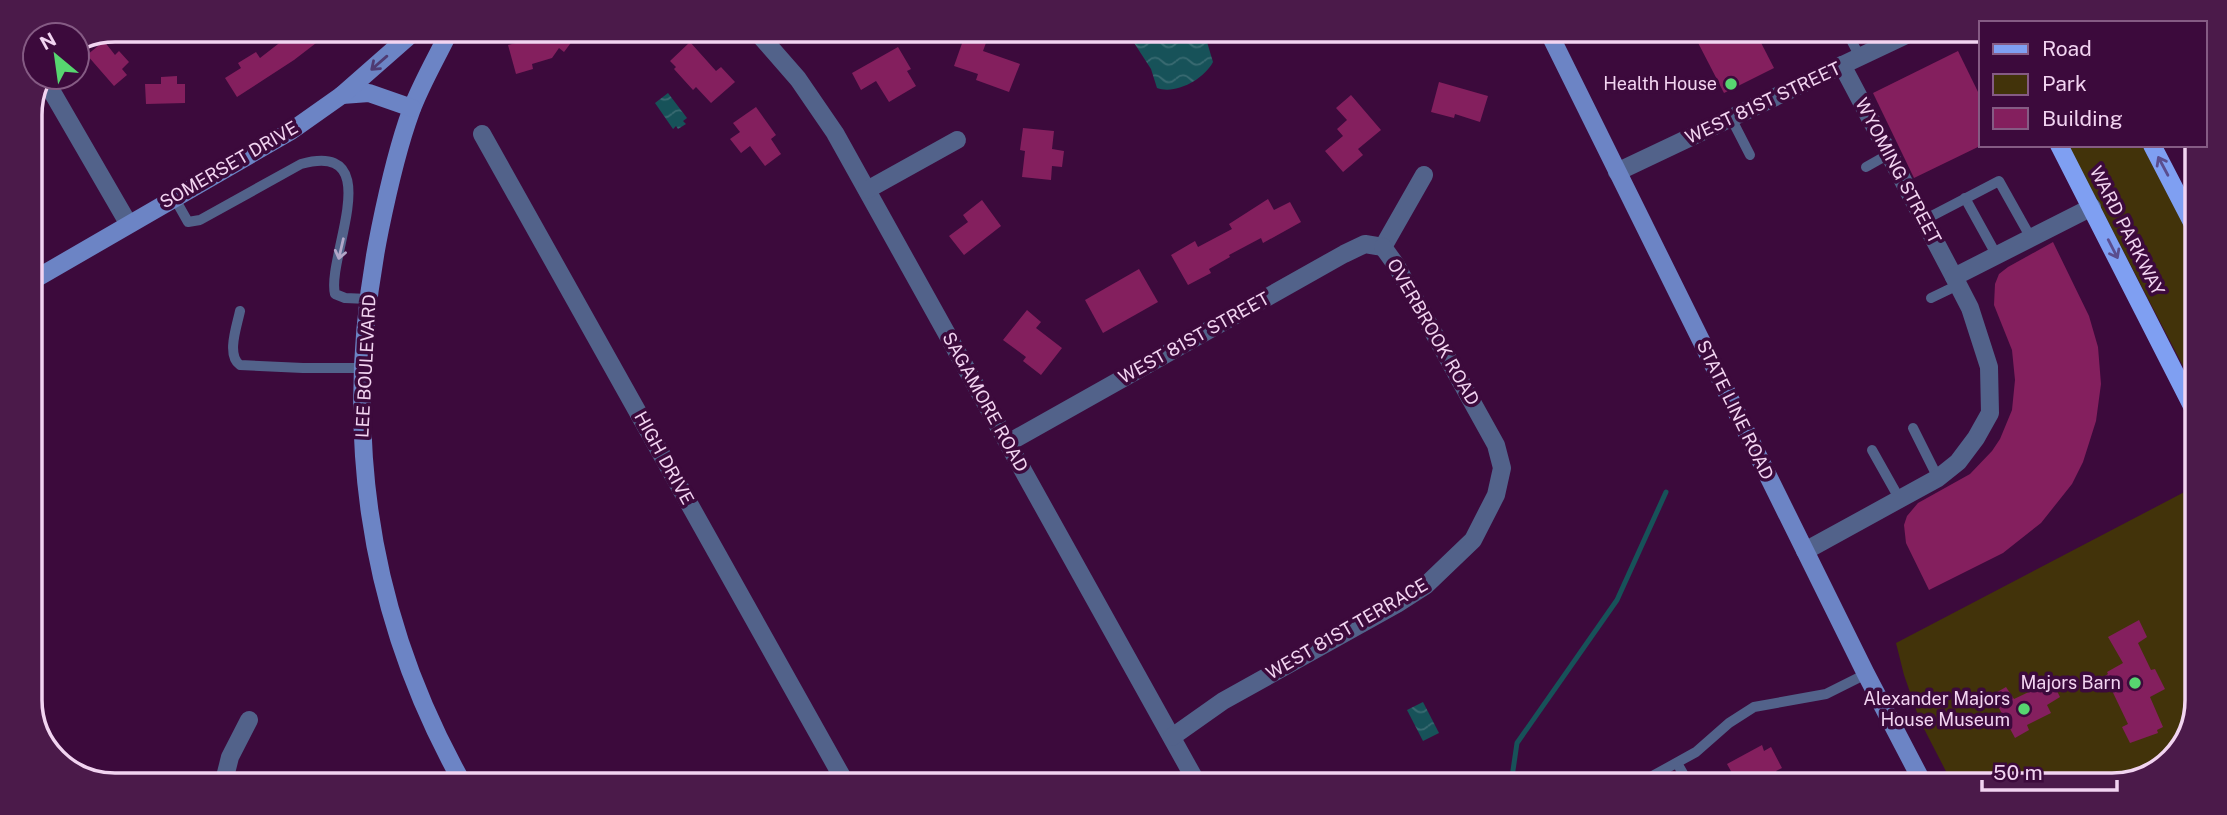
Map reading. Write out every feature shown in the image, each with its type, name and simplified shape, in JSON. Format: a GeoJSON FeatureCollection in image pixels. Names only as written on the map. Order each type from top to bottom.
{"type":"FeatureCollection","features":[{"type":"Feature","properties":{"kind":"main road","name":"WARD PARKWAY"},"geometry":{"type":"LineString","coordinates":[[2060,147],[2185,392]]}},
{"type":"Feature","properties":{"kind":"main road"},"geometry":{"type":"LineString","coordinates":[[2153,147],[2185,209]]}},
{"type":"Feature","properties":{"kind":"street","name":"SOMERSET DRIVE"},"geometry":{"type":"LineString","coordinates":[[42,275],[291,131],[342,95],[402,42]]}},
{"type":"Feature","properties":{"kind":"street","name":"LEE BOULEVARD"},"geometry":{"type":"LineString","coordinates":[[444,42],[412,108],[384,208],[370,278],[362,368],[361,442],[367,502],[382,575],[407,666],[457,773]]}},
{"type":"Feature","properties":{"kind":"street","name":"SAGAMORE ROAD"},"geometry":{"type":"LineString","coordinates":[[766,42],[798,79],[835,133],[1192,773]]}},
{"type":"Feature","properties":{"kind":"street","name":"STATE LINE ROAD"},"geometry":{"type":"LineString","coordinates":[[1553,42],[1866,674],[1918,773]]}},
{"type":"Feature","properties":{"kind":"street","name":"WEST 81ST STREET"},"geometry":{"type":"LineString","coordinates":[[1617,172],[1891,42]]}},
{"type":"Feature","properties":{"kind":"street","name":"WYOMING STREET"},"geometry":{"type":"LineString","coordinates":[[1805,551],[1938,478],[1958,462],[1976,438],[1990,412],[1989,367],[1970,308],[1842,65]]}},
{"type":"Feature","properties":{"kind":"street"},"geometry":{"type":"LineString","coordinates":[[52,91],[128,223]]}},
{"type":"Feature","properties":{"kind":"street"},"geometry":{"type":"LineString","coordinates":[[342,95],[369,93],[412,108]]}},
{"type":"Feature","properties":{"kind":"street","name":"HIGH DRIVE"},"geometry":{"type":"LineString","coordinates":[[482,134],[840,773]]}},
{"type":"Feature","properties":{"kind":"street"},"geometry":{"type":"LineString","coordinates":[[867,190],[957,140]]}},
{"type":"Feature","properties":{"kind":"street","name":"OVERBROOK ROAD"},"geometry":{"type":"LineString","coordinates":[[1424,175],[1383,247],[1396,265],[1496,445],[1502,468],[1496,495]]}},
{"type":"Feature","properties":{"kind":"street"},"geometry":{"type":"LineString","coordinates":[[1956,281],[1997,256],[2092,207]]}},
{"type":"Feature","properties":{"kind":"street","name":"WEST 81ST STREET"},"geometry":{"type":"LineString","coordinates":[[1008,443],[1344,254],[1365,244],[1383,247]]}},
{"type":"Feature","properties":{"kind":"street","name":"WEST 81ST TERRACE"},"geometry":{"type":"LineString","coordinates":[[1172,737],[1223,701],[1425,586],[1473,540],[1496,495]]}},
{"type":"Feature","properties":{"kind":"street"},"geometry":{"type":"LineString","coordinates":[[226,773],[230,757],[249,720]]}},
{"type":"Feature","properties":{"kind":"lane"},"geometry":{"type":"LineString","coordinates":[[1852,42],[1860,57]]}},
{"type":"Feature","properties":{"kind":"lane"},"geometry":{"type":"LineString","coordinates":[[1731,118],[1750,155]]}},
{"type":"Feature","properties":{"kind":"lane"},"geometry":{"type":"LineString","coordinates":[[1866,167],[1889,154]]}},
{"type":"Feature","properties":{"kind":"lane"},"geometry":{"type":"LineString","coordinates":[[174,199],[188,222],[200,220],[301,164],[318,160],[333,162],[344,170],[349,181],[343,239],[333,284],[335,294],[345,298],[368,299]]}},
{"type":"Feature","properties":{"kind":"lane"},"geometry":{"type":"LineString","coordinates":[[1924,220],[1999,181],[2031,238]]}},
{"type":"Feature","properties":{"kind":"lane"},"geometry":{"type":"LineString","coordinates":[[1965,198],[1997,256]]}},
{"type":"Feature","properties":{"kind":"lane"},"geometry":{"type":"LineString","coordinates":[[1931,298],[1956,281]]}},
{"type":"Feature","properties":{"kind":"lane"},"geometry":{"type":"LineString","coordinates":[[240,311],[233,354],[235,362],[240,365],[362,368]]}},
{"type":"Feature","properties":{"kind":"lane"},"geometry":{"type":"LineString","coordinates":[[1913,428],[1938,478]]}},
{"type":"Feature","properties":{"kind":"lane"},"geometry":{"type":"LineString","coordinates":[[1872,450],[1899,498]]}},
{"type":"Feature","properties":{"kind":"lane"},"geometry":{"type":"LineString","coordinates":[[1658,773],[1696,752],[1729,723],[1754,707],[1826,694],[1866,674]]}},
{"type":"Feature","properties":{"kind":"lane"},"geometry":{"type":"LineString","coordinates":[[1677,763],[1683,773]]}},
{"type":"Feature","properties":{"kind":"green space"},"geometry":{"type":"Polygon","coordinates":[[[2069,147],[2143,147],[2185,225],[2185,370],[2069,147]]]}},
{"type":"Feature","properties":{"kind":"green space"},"geometry":{"type":"Polygon","coordinates":[[[2185,492],[2184,709],[2173,741],[2148,763],[2126,772],[2112,773],[1947,773],[1920,721],[1896,643],[2185,492]]]}},
{"type":"Feature","properties":{"kind":"water"},"geometry":{"type":"Polygon","coordinates":[[[1133,42],[1207,42],[1213,62],[1189,84],[1164,90],[1157,88],[1151,69],[1133,42]]]}},
{"type":"Feature","properties":{"kind":"water"},"geometry":{"type":"Polygon","coordinates":[[[668,93],[687,118],[683,121],[686,124],[678,129],[676,126],[673,129],[655,103],[668,93]]]}},
{"type":"Feature","properties":{"kind":"water"},"geometry":{"type":"Polygon","coordinates":[[[1423,702],[1439,733],[1423,741],[1407,710],[1423,702]]]}},
{"type":"Feature","properties":{"kind":"building"},"geometry":{"type":"Polygon","coordinates":[[[281,42],[317,42],[237,97],[225,78],[241,68],[238,63],[256,52],[260,58],[281,42]]]}},
{"type":"Feature","properties":{"kind":"building"},"geometry":{"type":"Polygon","coordinates":[[[520,42],[572,42],[564,52],[559,48],[552,58],[532,64],[533,69],[516,74],[508,45],[520,42]]]}},
{"type":"Feature","properties":{"kind":"building"},"geometry":{"type":"Polygon","coordinates":[[[690,42],[716,71],[721,67],[735,82],[711,103],[696,87],[693,90],[670,61],[690,42]]]}},
{"type":"Feature","properties":{"kind":"building"},"geometry":{"type":"Polygon","coordinates":[[[962,42],[986,42],[983,51],[1020,64],[1009,92],[976,80],[978,74],[954,66],[962,42]]]}},
{"type":"Feature","properties":{"kind":"building"},"geometry":{"type":"Polygon","coordinates":[[[1698,42],[1761,42],[1774,68],[1724,93],[1698,42]]]}},
{"type":"Feature","properties":{"kind":"building"},"geometry":{"type":"Polygon","coordinates":[[[102,43],[105,43],[115,55],[119,51],[129,62],[122,69],[127,75],[114,86],[91,60],[91,52],[102,43]]]}},
{"type":"Feature","properties":{"kind":"building"},"geometry":{"type":"Polygon","coordinates":[[[898,47],[911,69],[907,71],[916,86],[889,102],[876,81],[861,90],[852,73],[898,47]]]}},
{"type":"Feature","properties":{"kind":"building"},"geometry":{"type":"Polygon","coordinates":[[[1958,51],[1979,94],[1979,146],[1914,178],[1873,93],[1958,51]]]}},
{"type":"Feature","properties":{"kind":"building"},"geometry":{"type":"Polygon","coordinates":[[[177,76],[177,84],[185,84],[185,103],[146,104],[145,84],[161,84],[161,77],[177,76]]]}},
{"type":"Feature","properties":{"kind":"building"},"geometry":{"type":"Polygon","coordinates":[[[1439,82],[1488,96],[1480,122],[1455,114],[1454,118],[1431,112],[1439,82]]]}},
{"type":"Feature","properties":{"kind":"building"},"geometry":{"type":"Polygon","coordinates":[[[1351,95],[1381,130],[1358,149],[1363,155],[1343,172],[1325,151],[1343,136],[1337,129],[1347,120],[1336,108],[1351,95]]]}},
{"type":"Feature","properties":{"kind":"building"},"geometry":{"type":"Polygon","coordinates":[[[756,107],[776,135],[771,139],[781,154],[765,166],[750,146],[741,153],[730,139],[740,132],[733,123],[756,107]]]}},
{"type":"Feature","properties":{"kind":"building"},"geometry":{"type":"Polygon","coordinates":[[[1023,128],[1054,131],[1052,149],[1064,151],[1062,167],[1052,166],[1051,180],[1022,177],[1025,151],[1020,150],[1023,128]]]}},
{"type":"Feature","properties":{"kind":"building"},"geometry":{"type":"Polygon","coordinates":[[[1268,199],[1274,210],[1290,202],[1301,222],[1263,243],[1261,238],[1229,255],[1230,257],[1209,269],[1211,273],[1188,285],[1171,255],[1195,241],[1198,247],[1232,229],[1229,224],[1268,199]]]}},
{"type":"Feature","properties":{"kind":"building"},"geometry":{"type":"Polygon","coordinates":[[[982,200],[1001,226],[964,255],[949,236],[968,222],[963,215],[982,200]]]}},
{"type":"Feature","properties":{"kind":"building"},"geometry":{"type":"Polygon","coordinates":[[[2053,242],[2089,316],[2098,347],[2101,384],[2096,421],[2083,462],[2072,484],[2041,523],[2003,553],[1929,590],[1906,543],[1904,525],[1907,516],[1918,503],[1970,474],[2000,439],[2012,410],[2015,380],[2012,350],[1994,305],[1995,284],[1999,274],[2008,267],[2053,242]]]}},
{"type":"Feature","properties":{"kind":"building"},"geometry":{"type":"Polygon","coordinates":[[[1139,269],[1158,302],[1103,333],[1085,300],[1139,269]]]}},
{"type":"Feature","properties":{"kind":"building"},"geometry":{"type":"Polygon","coordinates":[[[1027,310],[1041,322],[1036,328],[1062,348],[1041,375],[1023,361],[1026,357],[1003,340],[1027,310]]]}},
{"type":"Feature","properties":{"kind":"building","name":"Majors Barn"},"geometry":{"type":"Polygon","coordinates":[[[2139,620],[2147,637],[2138,643],[2151,670],[2155,669],[2165,689],[2150,697],[2163,727],[2157,730],[2158,733],[2130,743],[2122,727],[2128,724],[2105,676],[2123,663],[2108,637],[2139,620]]]}},
{"type":"Feature","properties":{"kind":"building","name":"Alexander Majors House Museum"},"geometry":{"type":"Polygon","coordinates":[[[2052,681],[2060,697],[2047,705],[2051,713],[2027,725],[2029,730],[2015,738],[1992,695],[2006,687],[2014,699],[2052,681]]]}},
{"type":"Feature","properties":{"kind":"building"},"geometry":{"type":"Polygon","coordinates":[[[1762,745],[1764,751],[1771,747],[1782,768],[1776,771],[1777,773],[1732,773],[1727,764],[1762,745]]]}},
{"type":"Feature","properties":{"kind":"waterway"},"geometry":{"type":"LineString","coordinates":[[1513,773],[1517,743],[1617,600],[1666,492]]}},
{"type":"Feature","properties":{"kind":"place","name":"Health House"},"geometry":{"type":"Point","coordinates":[1731,84]}},
{"type":"Feature","properties":{"kind":"place","name":"Majors Barn"},"geometry":{"type":"Point","coordinates":[2135,683]}},
{"type":"Feature","properties":{"kind":"place","name":"Alexander Majors House Museum"},"geometry":{"type":"Point","coordinates":[2024,709]}}]}
